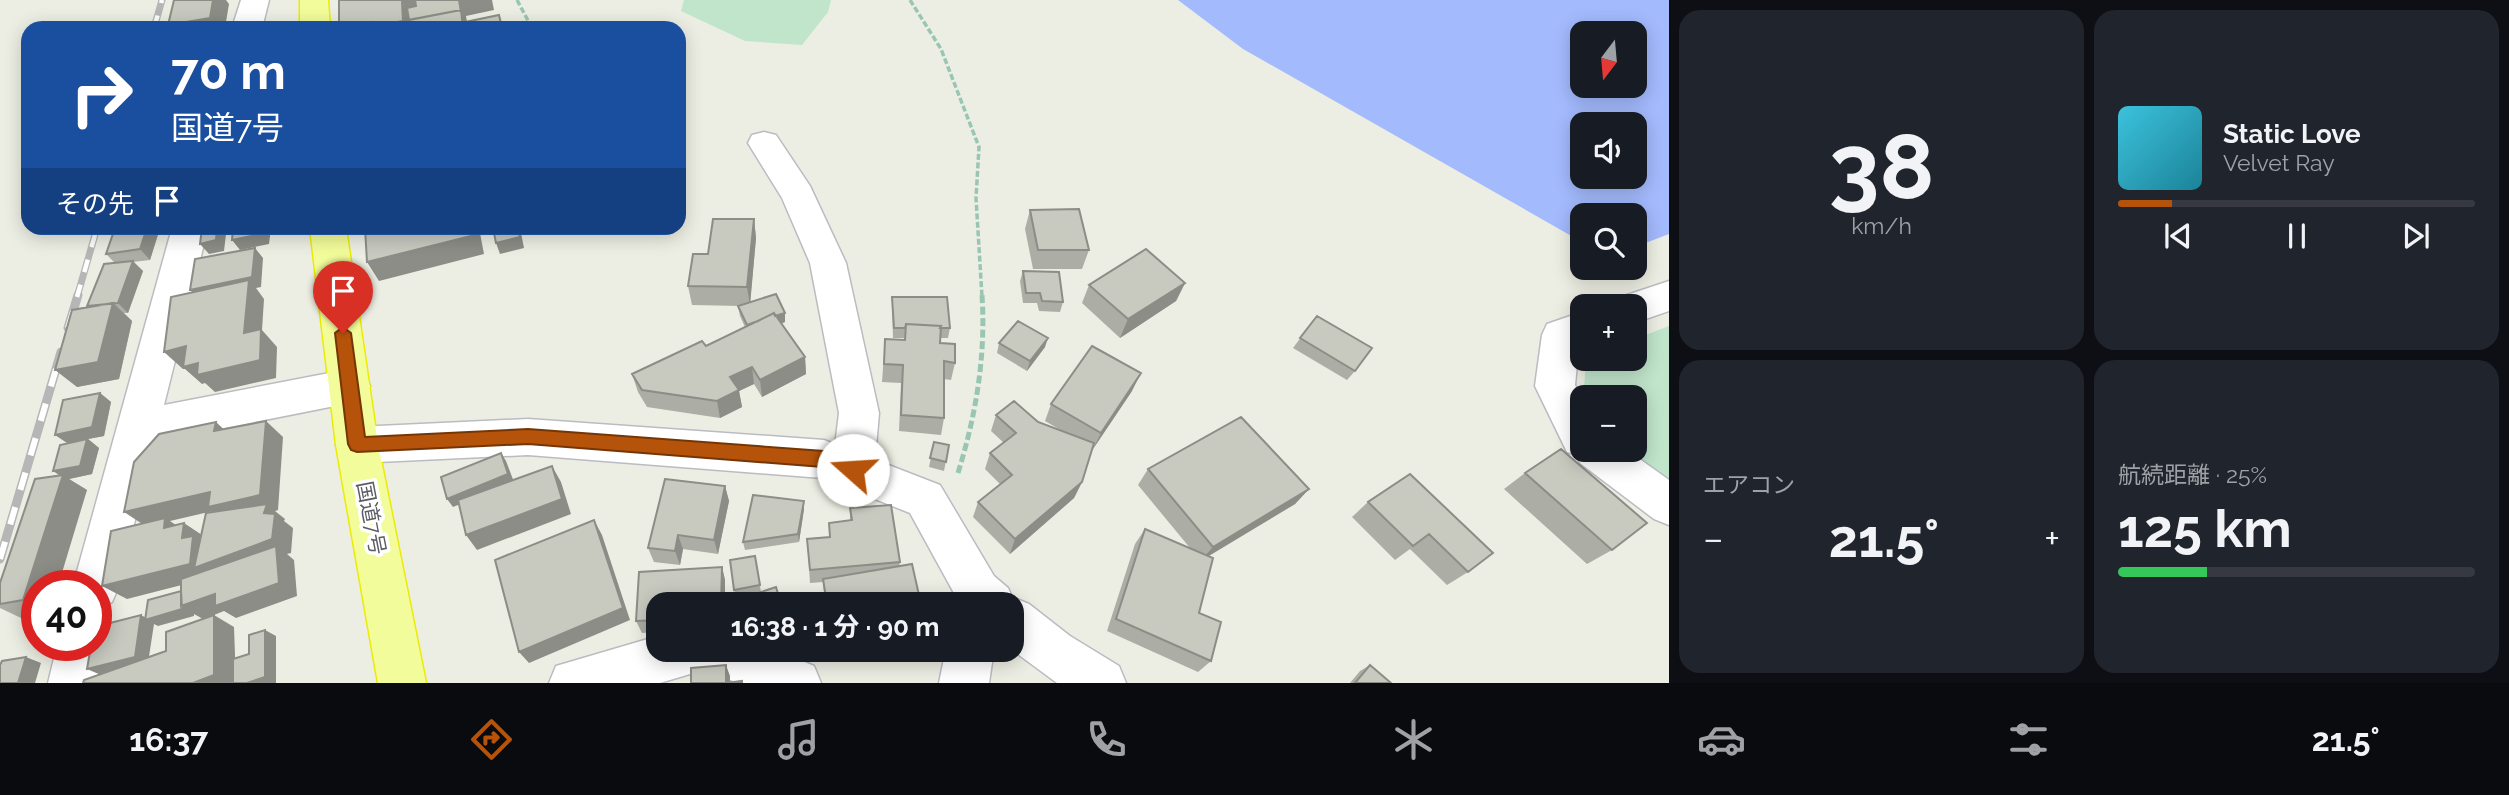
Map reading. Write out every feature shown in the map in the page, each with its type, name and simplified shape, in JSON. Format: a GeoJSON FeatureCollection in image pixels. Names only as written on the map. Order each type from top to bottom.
{"type":"FeatureCollection","features":[{"type":"Feature","properties":{"kind":"highway"},"geometry":{"type":"LineString","coordinates":[[314,0],[315,21]]}},
{"type":"Feature","properties":{"kind":"highway","name":"国道7号"},"geometry":{"type":"LineString","coordinates":[[329,235],[357,444],[402,683]]}},
{"type":"Feature","properties":{"kind":"street"},"geometry":{"type":"LineString","coordinates":[[249,21],[255,0]]}},
{"type":"Feature","properties":{"kind":"street"},"geometry":{"type":"LineString","coordinates":[[764,143],[798,194],[828,263],[859,413],[853,470]]}},
{"type":"Feature","properties":{"kind":"street"},"geometry":{"type":"LineString","coordinates":[[100,570],[188,235]]}},
{"type":"Feature","properties":{"kind":"street"},"geometry":{"type":"LineString","coordinates":[[1647,304],[1669,296]]}},
{"type":"Feature","properties":{"kind":"street"},"geometry":{"type":"LineString","coordinates":[[1570,332],[1561,335],[1555,386],[1570,415]]}},
{"type":"Feature","properties":{"kind":"street"},"geometry":{"type":"LineString","coordinates":[[136,428],[350,386]]}},
{"type":"Feature","properties":{"kind":"street"},"geometry":{"type":"LineString","coordinates":[[357,444],[528,437],[824,459],[925,499],[981,592]]}},
{"type":"Feature","properties":{"kind":"street"},"geometry":{"type":"LineString","coordinates":[[1611,462],[1669,505]]}},
{"type":"Feature","properties":{"kind":"street"},"geometry":{"type":"LineString","coordinates":[[1024,631],[1102,683]]}},
{"type":"Feature","properties":{"kind":"street"},"geometry":{"type":"LineString","coordinates":[[72,683],[77,661]]}},
{"type":"Feature","properties":{"kind":"street"},"geometry":{"type":"LineString","coordinates":[[573,683],[650,662]]}},
{"type":"Feature","properties":{"kind":"street"},"geometry":{"type":"LineString","coordinates":[[747,662],[797,683]]}},
{"type":"Feature","properties":{"kind":"street"},"geometry":{"type":"LineString","coordinates":[[962,683],[965,683],[968,662]]}},
{"type":"Feature","properties":{"kind":"path"},"geometry":{"type":"LineString","coordinates":[[517,0],[528,21]]}},
{"type":"Feature","properties":{"kind":"path"},"geometry":{"type":"LineString","coordinates":[[909,0],[941,50],[979,147],[976,198],[985,335],[972,427],[955,482],[938,521]]}},
{"type":"Feature","properties":{"kind":"green space"},"geometry":{"type":"Polygon","coordinates":[[[684,0],[831,0],[828,12],[802,45],[745,41],[681,11],[684,0]]]}},
{"type":"Feature","properties":{"kind":"green space"},"geometry":{"type":"Polygon","coordinates":[[[1669,326],[1669,483],[1641,462],[1647,462],[1647,385],[1584,385],[1585,371],[1647,371],[1647,334],[1669,326]]]}},
{"type":"Feature","properties":{"kind":"water"},"geometry":{"type":"Polygon","coordinates":[[[1178,0],[1669,0],[1669,234],[1647,242],[1647,203],[1570,203],[1570,235],[1243,49],[1178,0]]]}},
{"type":"Feature","properties":{"kind":"building"},"geometry":{"type":"Polygon","coordinates":[[[174,0],[213,0],[210,18],[169,21],[174,0]]]}},
{"type":"Feature","properties":{"kind":"building"},"geometry":{"type":"Polygon","coordinates":[[[339,0],[409,0],[402,2],[403,21],[339,21],[339,0]]]}},
{"type":"Feature","properties":{"kind":"building"},"geometry":{"type":"Polygon","coordinates":[[[415,0],[459,0],[461,10],[409,20],[407,8],[416,6],[415,0]]]}},
{"type":"Feature","properties":{"kind":"building"},"geometry":{"type":"Polygon","coordinates":[[[461,10],[462,21],[403,21],[461,10]]]}},
{"type":"Feature","properties":{"kind":"building"},"geometry":{"type":"Polygon","coordinates":[[[499,15],[500,21],[470,21],[499,15]]]}},
{"type":"Feature","properties":{"kind":"building"},"geometry":{"type":"Polygon","coordinates":[[[1079,209],[1089,250],[1038,250],[1030,210],[1079,209]]]}},
{"type":"Feature","properties":{"kind":"building"},"geometry":{"type":"Polygon","coordinates":[[[713,219],[754,219],[747,287],[688,286],[693,254],[708,254],[713,219]]]}},
{"type":"Feature","properties":{"kind":"building"},"geometry":{"type":"Polygon","coordinates":[[[113,235],[145,235],[140,249],[106,254],[113,235]]]}},
{"type":"Feature","properties":{"kind":"building"},"geometry":{"type":"Polygon","coordinates":[[[201,235],[216,235],[216,240],[200,244],[201,235]]]}},
{"type":"Feature","properties":{"kind":"building"},"geometry":{"type":"Polygon","coordinates":[[[232,235],[256,235],[232,240],[232,235]]]}},
{"type":"Feature","properties":{"kind":"building"},"geometry":{"type":"Polygon","coordinates":[[[365,235],[475,235],[367,262],[365,235]]]}},
{"type":"Feature","properties":{"kind":"building"},"geometry":{"type":"Polygon","coordinates":[[[494,235],[520,235],[520,237],[496,243],[494,235]]]}},
{"type":"Feature","properties":{"kind":"building"},"geometry":{"type":"Polygon","coordinates":[[[255,248],[252,277],[190,290],[195,259],[255,248]]]}},
{"type":"Feature","properties":{"kind":"building"},"geometry":{"type":"Polygon","coordinates":[[[1146,249],[1185,283],[1128,319],[1089,285],[1146,249]]]}},
{"type":"Feature","properties":{"kind":"building"},"geometry":{"type":"Polygon","coordinates":[[[133,261],[118,303],[87,306],[104,264],[133,261]]]}},
{"type":"Feature","properties":{"kind":"building"},"geometry":{"type":"Polygon","coordinates":[[[1023,271],[1059,272],[1063,302],[1042,301],[1040,293],[1026,293],[1023,271]]]}},
{"type":"Feature","properties":{"kind":"building"},"geometry":{"type":"Polygon","coordinates":[[[249,280],[244,333],[261,329],[260,360],[197,375],[198,363],[183,367],[186,346],[164,352],[171,297],[249,280]]]}},
{"type":"Feature","properties":{"kind":"building"},"geometry":{"type":"Polygon","coordinates":[[[776,294],[785,313],[775,316],[774,313],[747,325],[738,306],[776,294]]]}},
{"type":"Feature","properties":{"kind":"building"},"geometry":{"type":"Polygon","coordinates":[[[892,297],[947,297],[950,328],[906,324],[905,328],[894,328],[892,297]]]}},
{"type":"Feature","properties":{"kind":"building"},"geometry":{"type":"Polygon","coordinates":[[[113,303],[98,362],[55,370],[72,310],[113,303]]]}},
{"type":"Feature","properties":{"kind":"building"},"geometry":{"type":"Polygon","coordinates":[[[774,313],[805,357],[760,380],[752,367],[730,377],[739,390],[717,401],[642,390],[632,374],[702,341],[706,346],[774,313]]]}},
{"type":"Feature","properties":{"kind":"building"},"geometry":{"type":"Polygon","coordinates":[[[1317,316],[1372,348],[1355,371],[1300,338],[1317,316]]]}},
{"type":"Feature","properties":{"kind":"building"},"geometry":{"type":"Polygon","coordinates":[[[1018,321],[1048,338],[1030,361],[999,343],[1018,321]]]}},
{"type":"Feature","properties":{"kind":"building"},"geometry":{"type":"Polygon","coordinates":[[[906,324],[941,326],[940,343],[955,344],[955,363],[944,361],[944,418],[901,415],[903,365],[884,364],[885,339],[905,340],[906,324]]]}},
{"type":"Feature","properties":{"kind":"building"},"geometry":{"type":"Polygon","coordinates":[[[1092,346],[1141,373],[1101,433],[1051,404],[1092,346]]]}},
{"type":"Feature","properties":{"kind":"building"},"geometry":{"type":"Polygon","coordinates":[[[100,393],[92,427],[55,435],[63,400],[100,393]]]}},
{"type":"Feature","properties":{"kind":"building"},"geometry":{"type":"Polygon","coordinates":[[[1014,401],[1038,422],[1094,443],[1082,482],[1015,539],[978,502],[1012,475],[990,453],[1016,433],[996,415],[1014,401]]]}},
{"type":"Feature","properties":{"kind":"building"},"geometry":{"type":"Polygon","coordinates":[[[1241,417],[1309,489],[1213,547],[1148,469],[1241,417]]]}},
{"type":"Feature","properties":{"kind":"building"},"geometry":{"type":"Polygon","coordinates":[[[266,421],[260,495],[208,507],[210,492],[124,512],[134,462],[159,434],[216,422],[214,431],[266,421]]]}},
{"type":"Feature","properties":{"kind":"building"},"geometry":{"type":"Polygon","coordinates":[[[87,439],[80,466],[53,471],[60,445],[87,439]]]}},
{"type":"Feature","properties":{"kind":"building"},"geometry":{"type":"Polygon","coordinates":[[[934,442],[949,445],[946,462],[930,458],[934,442]]]}},
{"type":"Feature","properties":{"kind":"building"},"geometry":{"type":"Polygon","coordinates":[[[1561,449],[1570,457],[1570,462],[1576,462],[1647,523],[1612,550],[1525,473],[1561,449]]]}},
{"type":"Feature","properties":{"kind":"building"},"geometry":{"type":"Polygon","coordinates":[[[501,453],[508,474],[447,499],[441,477],[501,453]]]}},
{"type":"Feature","properties":{"kind":"building"},"geometry":{"type":"Polygon","coordinates":[[[552,466],[562,499],[466,535],[458,500],[552,466]]]}},
{"type":"Feature","properties":{"kind":"building"},"geometry":{"type":"Polygon","coordinates":[[[1410,474],[1493,553],[1468,572],[1429,534],[1413,546],[1368,502],[1410,474]]]}},
{"type":"Feature","properties":{"kind":"building"},"geometry":{"type":"Polygon","coordinates":[[[63,475],[33,570],[21,570],[21,600],[0,604],[0,583],[35,479],[63,475]]]}},
{"type":"Feature","properties":{"kind":"building"},"geometry":{"type":"Polygon","coordinates":[[[665,479],[725,486],[714,540],[678,535],[675,551],[648,548],[665,479]]]}},
{"type":"Feature","properties":{"kind":"building"},"geometry":{"type":"Polygon","coordinates":[[[753,495],[804,501],[798,534],[743,542],[753,495]]]}},
{"type":"Feature","properties":{"kind":"building"},"geometry":{"type":"Polygon","coordinates":[[[267,504],[264,513],[275,514],[272,539],[194,568],[206,513],[267,504]]]}},
{"type":"Feature","properties":{"kind":"building"},"geometry":{"type":"Polygon","coordinates":[[[891,505],[900,562],[810,570],[807,539],[830,537],[829,523],[852,520],[850,508],[891,505]]]}},
{"type":"Feature","properties":{"kind":"building"},"geometry":{"type":"Polygon","coordinates":[[[165,518],[164,528],[184,523],[182,538],[193,536],[190,564],[112,584],[112,570],[105,570],[111,531],[165,518]]]}},
{"type":"Feature","properties":{"kind":"building"},"geometry":{"type":"Polygon","coordinates":[[[594,520],[623,608],[519,652],[495,560],[594,520]]]}},
{"type":"Feature","properties":{"kind":"building"},"geometry":{"type":"Polygon","coordinates":[[[1145,529],[1213,558],[1199,613],[1221,622],[1211,661],[1116,619],[1145,529]]]}},
{"type":"Feature","properties":{"kind":"building"},"geometry":{"type":"Polygon","coordinates":[[[276,546],[279,583],[215,606],[215,594],[181,606],[181,579],[276,546]]]}},
{"type":"Feature","properties":{"kind":"building"},"geometry":{"type":"Polygon","coordinates":[[[755,556],[760,585],[734,590],[730,560],[755,556]]]}},
{"type":"Feature","properties":{"kind":"building"},"geometry":{"type":"Polygon","coordinates":[[[912,564],[918,592],[825,592],[823,579],[912,564]]]}},
{"type":"Feature","properties":{"kind":"building"},"geometry":{"type":"Polygon","coordinates":[[[722,567],[721,592],[646,592],[646,621],[636,621],[639,572],[722,567]]]}},
{"type":"Feature","properties":{"kind":"building"},"geometry":{"type":"Polygon","coordinates":[[[776,587],[777,592],[761,592],[776,587]]]}},
{"type":"Feature","properties":{"kind":"building"},"geometry":{"type":"Polygon","coordinates":[[[181,591],[182,609],[145,620],[148,600],[181,591]]]}},
{"type":"Feature","properties":{"kind":"building"},"geometry":{"type":"Polygon","coordinates":[[[141,615],[135,657],[87,669],[88,661],[112,661],[112,622],[141,615]]]}},
{"type":"Feature","properties":{"kind":"building"},"geometry":{"type":"Polygon","coordinates":[[[214,615],[214,675],[193,683],[83,683],[84,680],[166,651],[166,632],[214,615]]]}},
{"type":"Feature","properties":{"kind":"building"},"geometry":{"type":"Polygon","coordinates":[[[265,630],[265,677],[247,683],[233,683],[233,659],[249,654],[249,635],[265,630]]]}},
{"type":"Feature","properties":{"kind":"building"},"geometry":{"type":"Polygon","coordinates":[[[21,658],[21,661],[25,661],[18,683],[0,683],[2,661],[21,658]]]}},
{"type":"Feature","properties":{"kind":"building"},"geometry":{"type":"Polygon","coordinates":[[[726,665],[726,683],[691,683],[691,668],[726,665]]]}},
{"type":"Feature","properties":{"kind":"building"},"geometry":{"type":"Polygon","coordinates":[[[1370,665],[1391,683],[1355,683],[1370,665]]]}},
{"type":"Feature","properties":{"kind":"railway"},"geometry":{"type":"LineString","coordinates":[[156,21],[162,0]]}},
{"type":"Feature","properties":{"kind":"railway"},"geometry":{"type":"LineString","coordinates":[[77,297],[95,235]]}},
{"type":"Feature","properties":{"kind":"railway"},"geometry":{"type":"LineString","coordinates":[[68,328],[78,295]]}},
{"type":"Feature","properties":{"kind":"railway"},"geometry":{"type":"LineString","coordinates":[[0,559],[61,352]]}},
{"type":"Feature","properties":{"kind":"route"},"geometry":{"type":"LineString","coordinates":[[343,333],[357,444],[528,437],[824,459],[853,470]]}}]}
